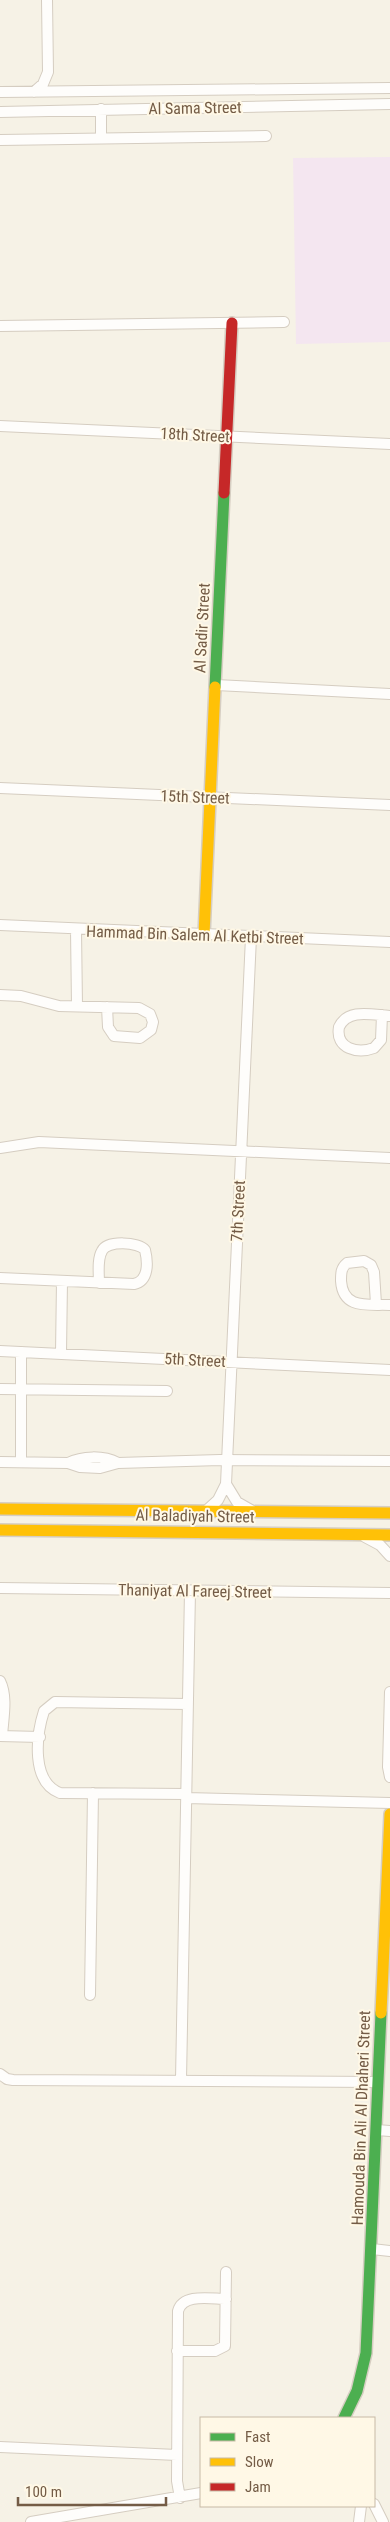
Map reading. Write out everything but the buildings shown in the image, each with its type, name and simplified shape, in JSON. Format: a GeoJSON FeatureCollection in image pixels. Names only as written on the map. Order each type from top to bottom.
{"type":"FeatureCollection","features":[{"type":"Feature","properties":{"kind":"street"},"geometry":{"type":"LineString","coordinates":[[34,92],[43,84],[48,72],[48,0]]}},
{"type":"Feature","properties":{"kind":"street"},"geometry":{"type":"LineString","coordinates":[[48,72],[62,91]]}},
{"type":"Feature","properties":{"kind":"street","name":"Al Sama Street"},"geometry":{"type":"LineString","coordinates":[[0,92],[390,88]]}},
{"type":"Feature","properties":{"kind":"street","name":"Al Sama Street"},"geometry":{"type":"LineString","coordinates":[[0,112],[390,104]]}},
{"type":"Feature","properties":{"kind":"street"},"geometry":{"type":"LineString","coordinates":[[101,110],[101,138]]}},
{"type":"Feature","properties":{"kind":"street"},"geometry":{"type":"LineString","coordinates":[[0,140],[266,136]]}},
{"type":"Feature","properties":{"kind":"street"},"geometry":{"type":"LineString","coordinates":[[0,326],[284,322]]}},
{"type":"Feature","properties":{"kind":"street","name":"Al Sadir Street"},"geometry":{"type":"LineString","coordinates":[[204,935],[232,323]]}},
{"type":"Feature","properties":{"kind":"street","name":"18th Street"},"geometry":{"type":"LineString","coordinates":[[0,426],[390,444]]}},
{"type":"Feature","properties":{"kind":"street"},"geometry":{"type":"LineString","coordinates":[[216,685],[390,694]]}},
{"type":"Feature","properties":{"kind":"street","name":"15th Street"},"geometry":{"type":"LineString","coordinates":[[0,788],[390,805]]}},
{"type":"Feature","properties":{"kind":"street","name":"Hammad Bin Salem Al Ketbi Street"},"geometry":{"type":"LineString","coordinates":[[0,925],[76,930],[390,942]]}},
{"type":"Feature","properties":{"kind":"street"},"geometry":{"type":"LineString","coordinates":[[76,930],[77,1006]]}},
{"type":"Feature","properties":{"kind":"street","name":"7th Street"},"geometry":{"type":"LineString","coordinates":[[226,1484],[251,937]]}},
{"type":"Feature","properties":{"kind":"street"},"geometry":{"type":"LineString","coordinates":[[0,995],[21,996],[51,1005],[107,1007],[143,1009],[152,1018],[151,1030],[140,1038],[114,1036],[108,1027],[107,1007]]}},
{"type":"Feature","properties":{"kind":"street"},"geometry":{"type":"LineString","coordinates":[[357,1014],[386,1016],[381,1040],[374,1048],[350,1049],[346,1048],[340,1041],[338,1027],[348,1016],[357,1014]]}},
{"type":"Feature","properties":{"kind":"street"},"geometry":{"type":"LineString","coordinates":[[0,1148],[39,1142],[390,1158]]}},
{"type":"Feature","properties":{"kind":"street"},"geometry":{"type":"LineString","coordinates":[[0,1278],[99,1283],[134,1284],[142,1281],[146,1274],[146,1250],[138,1245],[110,1245],[104,1248],[100,1254],[99,1283]]}},
{"type":"Feature","properties":{"kind":"street"},"geometry":{"type":"LineString","coordinates":[[376,1304],[374,1272],[371,1265],[364,1261],[347,1263],[341,1274],[344,1295],[356,1303],[390,1305]]}},
{"type":"Feature","properties":{"kind":"street"},"geometry":{"type":"LineString","coordinates":[[60,1353],[62,1281]]}},
{"type":"Feature","properties":{"kind":"street","name":"5th Street"},"geometry":{"type":"LineString","coordinates":[[0,1351],[390,1370]]}},
{"type":"Feature","properties":{"kind":"street"},"geometry":{"type":"LineString","coordinates":[[21,1352],[21,1462]]}},
{"type":"Feature","properties":{"kind":"street"},"geometry":{"type":"LineString","coordinates":[[0,1390],[167,1392]]}},
{"type":"Feature","properties":{"kind":"street"},"geometry":{"type":"LineString","coordinates":[[0,1462],[68,1463],[80,1467],[100,1468],[118,1463],[227,1460],[390,1460]]}},
{"type":"Feature","properties":{"kind":"street"},"geometry":{"type":"LineString","coordinates":[[205,1511],[218,1500],[226,1484]]}},
{"type":"Feature","properties":{"kind":"street"},"geometry":{"type":"LineString","coordinates":[[226,1484],[237,1502],[255,1512]]}},
{"type":"Feature","properties":{"kind":"street","name":"Al Baladiyah Street"},"geometry":{"type":"LineString","coordinates":[[0,1509],[390,1513]]}},
{"type":"Feature","properties":{"kind":"street","name":"Al Baladiyah Street"},"geometry":{"type":"LineString","coordinates":[[0,1530],[390,1535]]}},
{"type":"Feature","properties":{"kind":"street"},"geometry":{"type":"LineString","coordinates":[[357,1534],[380,1545],[390,1556]]}},
{"type":"Feature","properties":{"kind":"street","name":"Thaniyat Al Fareej Street"},"geometry":{"type":"LineString","coordinates":[[0,1588],[390,1593]]}},
{"type":"Feature","properties":{"kind":"street"},"geometry":{"type":"LineString","coordinates":[[181,2080],[190,1590]]}},
{"type":"Feature","properties":{"kind":"street"},"geometry":{"type":"LineString","coordinates":[[0,1681],[3,1688],[4,1701],[1,1736],[40,1737]]}},
{"type":"Feature","properties":{"kind":"street"},"geometry":{"type":"LineString","coordinates":[[390,1692],[388,1767],[390,1777]]}},
{"type":"Feature","properties":{"kind":"street"},"geometry":{"type":"LineString","coordinates":[[188,1704],[55,1702],[44,1711],[40,1737],[39,1768],[46,1785],[60,1793],[390,1803]]}},
{"type":"Feature","properties":{"kind":"street"},"geometry":{"type":"LineString","coordinates":[[90,1994],[93,1793]]}},
{"type":"Feature","properties":{"kind":"street","name":"Hamouda Bin Ali Al Dhaheri Street"},"geometry":{"type":"LineString","coordinates":[[345,2417],[360,2387],[365,2368],[372,2249],[378,2082],[386,2003],[390,1814]]}},
{"type":"Feature","properties":{"kind":"street"},"geometry":{"type":"LineString","coordinates":[[0,2074],[7,2079],[13,2080],[378,2082]]}},
{"type":"Feature","properties":{"kind":"street"},"geometry":{"type":"LineString","coordinates":[[377,2130],[390,2131]]}},
{"type":"Feature","properties":{"kind":"street"},"geometry":{"type":"LineString","coordinates":[[372,2249],[390,2251]]}},
{"type":"Feature","properties":{"kind":"street"},"geometry":{"type":"LineString","coordinates":[[177,2351],[216,2351],[222,2349],[226,2342],[226,2272]]}},
{"type":"Feature","properties":{"kind":"street"},"geometry":{"type":"LineString","coordinates":[[180,2498],[177,2481],[178,2311],[182,2302],[191,2299],[226,2299]]}},
{"type":"Feature","properties":{"kind":"street"},"geometry":{"type":"LineString","coordinates":[[0,2447],[177,2455]]}},
{"type":"Feature","properties":{"kind":"street"},"geometry":{"type":"LineString","coordinates":[[32,2522],[200,2493]]}},
{"type":"Feature","properties":{"kind":"street"},"geometry":{"type":"LineString","coordinates":[[375,2506],[383,2522]]}},
{"type":"Feature","properties":{"kind":"street"},"geometry":{"type":"LineString","coordinates":[[360,2522],[361,2507]]}},
{"type":"Feature","properties":{"kind":"shaded area"},"geometry":{"type":"Polygon","coordinates":[[[390,157],[390,342],[296,344],[293,158],[390,157]]]}},
{"type":"Feature","properties":{"kind":"traffic: fast"},"geometry":{"type":"LineString","coordinates":[[215,687],[224,493]]}},
{"type":"Feature","properties":{"kind":"traffic: fast"},"geometry":{"type":"LineString","coordinates":[[344,2417],[357,2391],[366,2353],[381,2013]]}},
{"type":"Feature","properties":{"kind":"traffic: slow"},"geometry":{"type":"LineString","coordinates":[[204,935],[215,687]]}},
{"type":"Feature","properties":{"kind":"traffic: slow"},"geometry":{"type":"LineString","coordinates":[[0,1509],[390,1513]]}},
{"type":"Feature","properties":{"kind":"traffic: slow"},"geometry":{"type":"LineString","coordinates":[[0,1530],[390,1535]]}},
{"type":"Feature","properties":{"kind":"traffic: slow"},"geometry":{"type":"LineString","coordinates":[[381,2013],[390,1814]]}},
{"type":"Feature","properties":{"kind":"traffic: jam"},"geometry":{"type":"LineString","coordinates":[[224,493],[232,323]]}}]}
